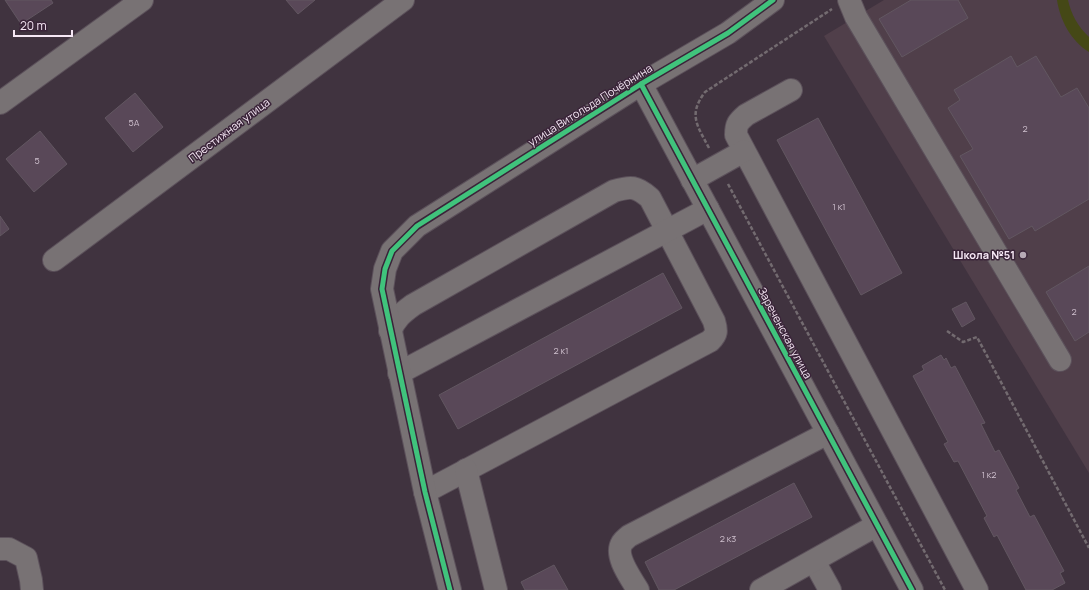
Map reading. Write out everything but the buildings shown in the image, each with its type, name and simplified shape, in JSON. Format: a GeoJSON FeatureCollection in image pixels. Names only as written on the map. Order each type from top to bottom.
{"type":"FeatureCollection","features":[{"type":"Feature","properties":{"kind":"street"},"geometry":{"type":"LineString","coordinates":[[0,103],[142,0]]}},
{"type":"Feature","properties":{"kind":"street","name":"Престижная улица"},"geometry":{"type":"LineString","coordinates":[[54,260],[403,0]]}},
{"type":"Feature","properties":{"kind":"street","name":"улица Витольда Почёрнина"},"geometry":{"type":"LineString","coordinates":[[450,590],[425,492],[382,290],[385,269],[392,251],[417,226],[641,84],[728,33],[773,0]]}},
{"type":"Feature","properties":{"kind":"street"},"geometry":{"type":"LineString","coordinates":[[849,0],[856,16],[1060,360]]}},
{"type":"Feature","properties":{"kind":"street","name":"Зареченская улица"},"geometry":{"type":"LineString","coordinates":[[641,84],[912,590]]}},
{"type":"Feature","properties":{"kind":"street"},"geometry":{"type":"LineString","coordinates":[[791,90],[740,120],[736,126],[736,135],[977,590]]}},
{"type":"Feature","properties":{"kind":"street"},"geometry":{"type":"LineString","coordinates":[[692,180],[744,151]]}},
{"type":"Feature","properties":{"kind":"street"},"geometry":{"type":"LineString","coordinates":[[390,331],[394,322],[401,314],[413,305],[614,191],[624,188],[641,190],[650,198],[717,329],[715,335],[710,341],[425,492]]}},
{"type":"Feature","properties":{"kind":"street"},"geometry":{"type":"LineString","coordinates":[[399,373],[708,209]]}},
{"type":"Feature","properties":{"kind":"street"},"geometry":{"type":"LineString","coordinates":[[638,590],[621,560],[619,550],[622,543],[629,536],[828,432]]}},
{"type":"Feature","properties":{"kind":"street"},"geometry":{"type":"LineString","coordinates":[[466,470],[496,590]]}},
{"type":"Feature","properties":{"kind":"street"},"geometry":{"type":"LineString","coordinates":[[761,590],[877,525]]}},
{"type":"Feature","properties":{"kind":"street"},"geometry":{"type":"LineString","coordinates":[[0,549],[9,549],[26,558],[32,590]]}},
{"type":"Feature","properties":{"kind":"street"},"geometry":{"type":"LineString","coordinates":[[814,561],[830,590]]}},
{"type":"Feature","properties":{"kind":"path"},"geometry":{"type":"LineString","coordinates":[[947,331],[963,342],[977,337],[1089,548]]}},
{"type":"Feature","properties":{"kind":"shaded area","name":"Школа №51"},"geometry":{"type":"Polygon","coordinates":[[[884,0],[1089,0],[1089,473],[824,36],[884,0]]]}},
{"type":"Feature","properties":{"kind":"green space"},"geometry":{"type":"Polygon","coordinates":[[[1057,0],[1068,0],[1076,20],[1089,37],[1089,52],[1077,42],[1067,29],[1058,8],[1057,0]]]}},
{"type":"Feature","properties":{"kind":"cycle path"},"geometry":{"type":"LineString","coordinates":[[450,590],[425,492],[382,289],[385,269],[392,251],[417,226],[641,84],[728,33],[773,0]]}},
{"type":"Feature","properties":{"kind":"cycle path"},"geometry":{"type":"LineString","coordinates":[[641,84],[912,590]]}},
{"type":"Feature","properties":{"kind":"place","name":"Школа №51"},"geometry":{"type":"Point","coordinates":[1023,255]}}]}
